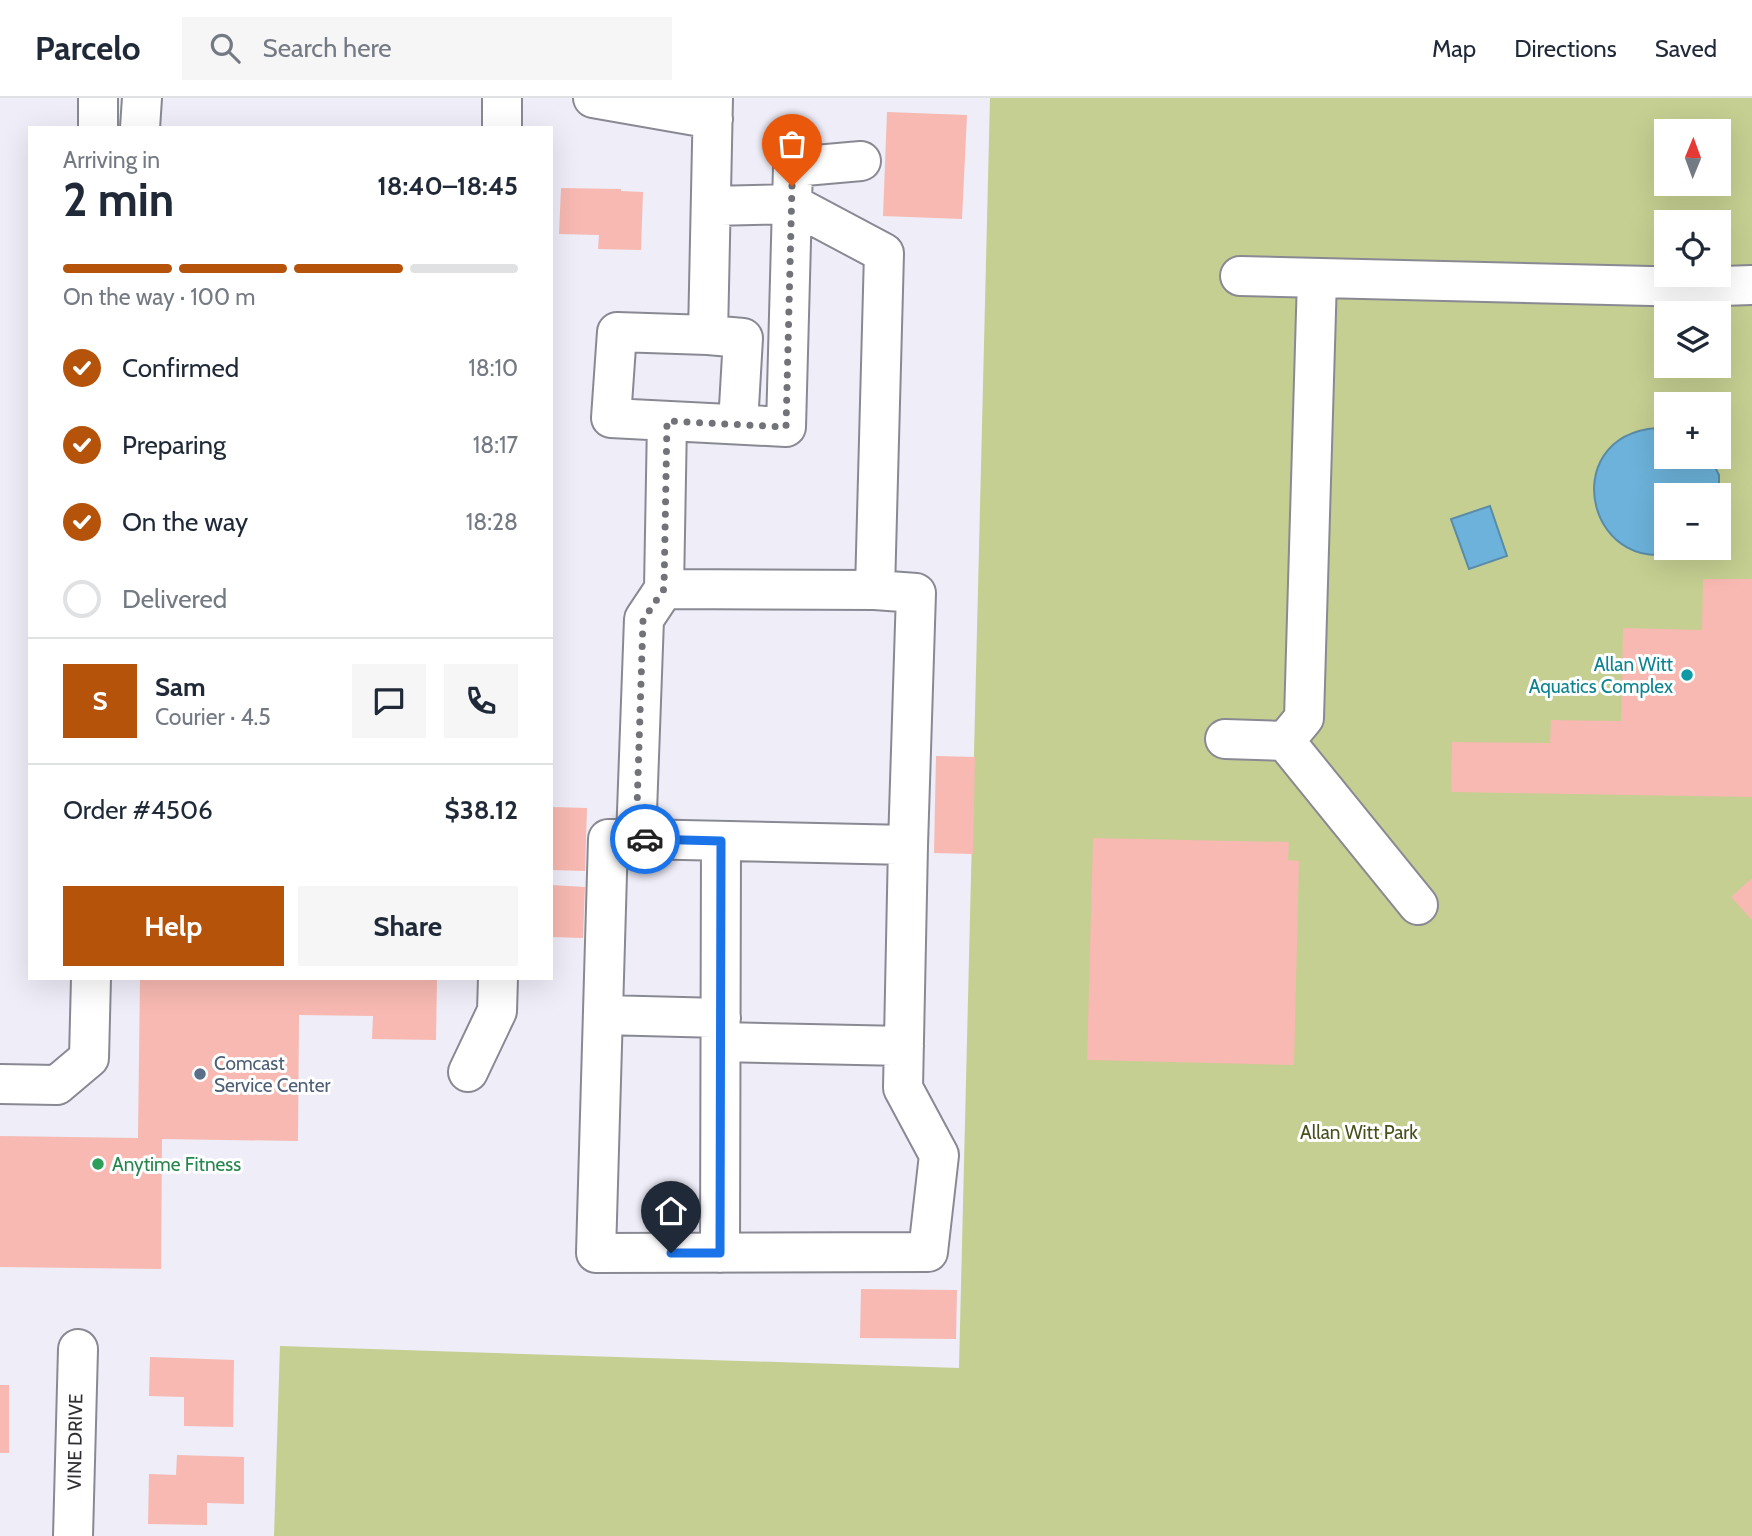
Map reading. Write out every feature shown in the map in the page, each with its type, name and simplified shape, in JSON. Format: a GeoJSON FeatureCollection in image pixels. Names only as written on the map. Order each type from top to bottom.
{"type":"FeatureCollection","features":[{"type":"Feature","properties":{"kind":"street"},"geometry":{"type":"LineString","coordinates":[[97,126],[98,98]]}},
{"type":"Feature","properties":{"kind":"street"},"geometry":{"type":"LineString","coordinates":[[141,126],[142,98]]}},
{"type":"Feature","properties":{"kind":"street"},"geometry":{"type":"LineString","coordinates":[[502,98],[502,126]]}},
{"type":"Feature","properties":{"kind":"street"},"geometry":{"type":"LineString","coordinates":[[593,98],[713,109],[708,335]]}},
{"type":"Feature","properties":{"kind":"street"},"geometry":{"type":"LineString","coordinates":[[738,425],[743,338],[617,332],[611,418],[738,425],[786,427],[793,167],[861,161]]}},
{"type":"Feature","properties":{"kind":"street"},"geometry":{"type":"LineString","coordinates":[[711,206],[792,204],[884,253],[875,590]]}},
{"type":"Feature","properties":{"kind":"street"},"geometry":{"type":"LineString","coordinates":[[1240,276],[1693,287],[1752,285]]}},
{"type":"Feature","properties":{"kind":"street"},"geometry":{"type":"LineString","coordinates":[[1285,741],[1304,718],[1317,278]]}},
{"type":"Feature","properties":{"kind":"street"},"geometry":{"type":"LineString","coordinates":[[636,839],[643,620],[664,589],[667,421]]}},
{"type":"Feature","properties":{"kind":"street"},"geometry":{"type":"LineString","coordinates":[[664,589],[875,590],[916,593],[903,1088],[939,1155],[928,1252],[596,1253],[608,839],[908,845]]}},
{"type":"Feature","properties":{"kind":"street"},"geometry":{"type":"LineString","coordinates":[[1225,739],[1285,741],[1418,905]]}},
{"type":"Feature","properties":{"kind":"street"},"geometry":{"type":"LineString","coordinates":[[720,1253],[721,841]]}},
{"type":"Feature","properties":{"kind":"street"},"geometry":{"type":"LineString","coordinates":[[0,1084],[57,1084],[89,1058],[91,980]]}},
{"type":"Feature","properties":{"kind":"street"},"geometry":{"type":"LineString","coordinates":[[468,1072],[497,1011],[498,980]]}},
{"type":"Feature","properties":{"kind":"street"},"geometry":{"type":"LineString","coordinates":[[603,1015],[721,1030],[904,1046]]}},
{"type":"Feature","properties":{"kind":"street","name":"VINE DRIVE"},"geometry":{"type":"LineString","coordinates":[[73,1536],[78,1349]]}},
{"type":"Feature","properties":{"kind":"green space","name":"Allan Witt Park"},"geometry":{"type":"Polygon","coordinates":[[[990,98],[1752,98],[1752,1536],[274,1536],[280,1346],[959,1368],[990,98]]]}},
{"type":"Feature","properties":{"kind":"water"},"geometry":{"type":"Polygon","coordinates":[[[1654,429],[1654,469],[1716,469],[1719,475],[1719,483],[1654,483],[1654,555],[1627,548],[1607,530],[1596,506],[1595,480],[1604,456],[1624,437],[1654,429]]]}},
{"type":"Feature","properties":{"kind":"water"},"geometry":{"type":"Polygon","coordinates":[[[1490,506],[1507,556],[1469,569],[1451,519],[1490,506]]]}},
{"type":"Feature","properties":{"kind":"building"},"geometry":{"type":"Polygon","coordinates":[[[887,112],[967,115],[962,219],[883,216],[887,112]]]}},
{"type":"Feature","properties":{"kind":"building"},"geometry":{"type":"Polygon","coordinates":[[[561,188],[643,192],[641,250],[598,249],[599,235],[559,234],[561,188]]]}},
{"type":"Feature","properties":{"kind":"building","name":"Allan Witt Aquatics Complex"},"geometry":{"type":"Polygon","coordinates":[[[1703,579],[1752,579],[1752,797],[1451,792],[1452,742],[1550,743],[1551,720],[1621,721],[1623,628],[1702,630],[1703,579]]]}},
{"type":"Feature","properties":{"kind":"building"},"geometry":{"type":"Polygon","coordinates":[[[936,756],[975,757],[973,854],[934,853],[936,756]]]}},
{"type":"Feature","properties":{"kind":"building"},"geometry":{"type":"Polygon","coordinates":[[[553,807],[587,808],[585,871],[553,870],[553,807]]]}},
{"type":"Feature","properties":{"kind":"building"},"geometry":{"type":"Polygon","coordinates":[[[1093,838],[1289,842],[1288,860],[1299,861],[1294,1065],[1087,1060],[1093,838]]]}},
{"type":"Feature","properties":{"kind":"building"},"geometry":{"type":"Polygon","coordinates":[[[1752,878],[1752,920],[1731,897],[1752,878]]]}},
{"type":"Feature","properties":{"kind":"building"},"geometry":{"type":"Polygon","coordinates":[[[553,885],[585,887],[583,938],[553,937],[553,885]]]}},
{"type":"Feature","properties":{"kind":"building"},"geometry":{"type":"Polygon","coordinates":[[[140,980],[437,980],[436,1040],[372,1039],[373,1016],[299,1015],[298,1141],[162,1139],[161,1269],[0,1267],[0,1136],[138,1138],[140,980]]]}},
{"type":"Feature","properties":{"kind":"building"},"geometry":{"type":"Polygon","coordinates":[[[861,1289],[957,1290],[956,1339],[860,1338],[861,1289]]]}},
{"type":"Feature","properties":{"kind":"building"},"geometry":{"type":"Polygon","coordinates":[[[150,1357],[234,1360],[233,1427],[184,1426],[184,1397],[149,1396],[150,1357]]]}},
{"type":"Feature","properties":{"kind":"building"},"geometry":{"type":"Polygon","coordinates":[[[0,1385],[9,1385],[9,1453],[0,1453],[0,1385]]]}},
{"type":"Feature","properties":{"kind":"building"},"geometry":{"type":"Polygon","coordinates":[[[177,1455],[244,1457],[244,1504],[207,1503],[207,1525],[148,1524],[149,1474],[176,1475],[177,1455]]]}},
{"type":"Feature","properties":{"kind":"way so far"},"geometry":{"type":"LineString","coordinates":[[645,839],[636,839],[643,620],[664,589],[667,421],[786,427],[792,186]]}},
{"type":"Feature","properties":{"kind":"place","name":"Allan Witt Aquatics Complex"},"geometry":{"type":"Point","coordinates":[1687,675]}},
{"type":"Feature","properties":{"kind":"place","name":"Comcast Service Center"},"geometry":{"type":"Point","coordinates":[200,1074]}},
{"type":"Feature","properties":{"kind":"place","name":"Anytime Fitness"},"geometry":{"type":"Point","coordinates":[98,1164]}},
{"type":"Feature","properties":{"kind":"route"},"geometry":{"type":"LineString","coordinates":[[645,839],[721,841],[720,1253],[671,1253]]}}]}
